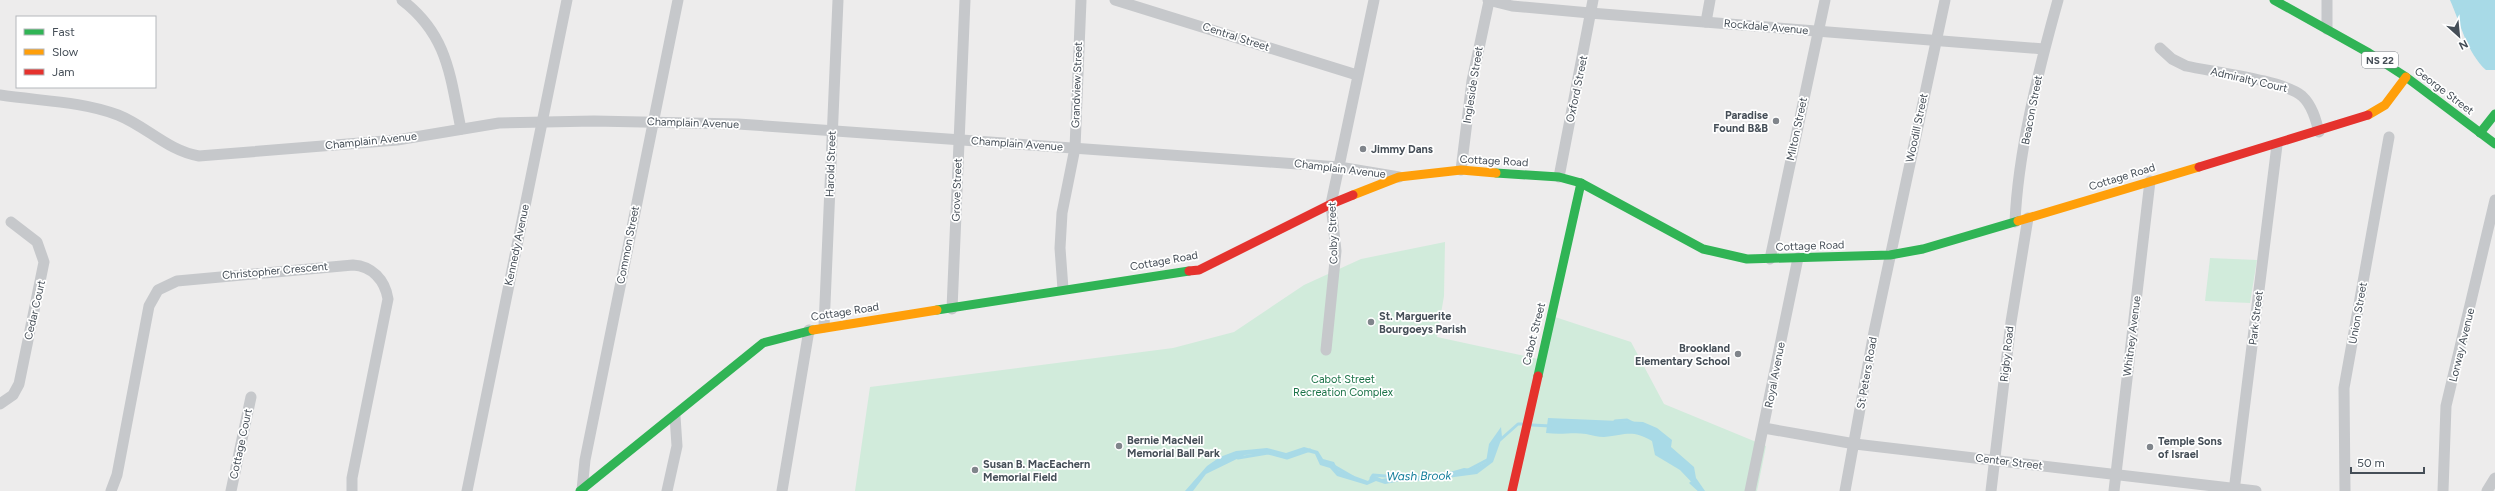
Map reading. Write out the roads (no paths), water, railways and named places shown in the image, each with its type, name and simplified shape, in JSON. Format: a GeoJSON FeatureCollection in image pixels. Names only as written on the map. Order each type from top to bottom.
{"type":"FeatureCollection","features":[{"type":"Feature","properties":{"kind":"main road","name":"George Street"},"geometry":{"type":"LineString","coordinates":[[2274,0],[2327,29],[2406,77],[2495,144]]}},
{"type":"Feature","properties":{"kind":"main road","name":"Cottage Road"},"geometry":{"type":"LineString","coordinates":[[581,490],[675,416],[763,343],[824,327],[952,309],[1063,289],[1199,270],[1331,204],[1399,177],[1461,170],[1559,177],[1581,183],[1703,248],[1747,259],[1890,255],[1923,249],[2150,181],[2277,145],[2374,114],[2385,106],[2406,77]]}},
{"type":"Feature","properties":{"kind":"main road"},"geometry":{"type":"LineString","coordinates":[[2480,133],[2495,114]]}},
{"type":"Feature","properties":{"kind":"main road","name":"Cabot Street"},"geometry":{"type":"LineString","coordinates":[[1512,491],[1581,183]]}},
{"type":"Feature","properties":{"kind":"street"},"geometry":{"type":"LineString","coordinates":[[402,0],[422,16],[441,44],[461,129]]}},
{"type":"Feature","properties":{"kind":"street","name":"Kennedy Avenue"},"geometry":{"type":"LineString","coordinates":[[467,491],[568,0]]}},
{"type":"Feature","properties":{"kind":"street","name":"Common Street"},"geometry":{"type":"LineString","coordinates":[[581,490],[585,460],[678,0]]}},
{"type":"Feature","properties":{"kind":"street","name":"Harold Street"},"geometry":{"type":"LineString","coordinates":[[824,327],[838,0]]}},
{"type":"Feature","properties":{"kind":"street","name":"Grove Street"},"geometry":{"type":"LineString","coordinates":[[952,309],[965,0]]}},
{"type":"Feature","properties":{"kind":"street","name":"Grandview Street"},"geometry":{"type":"LineString","coordinates":[[1063,289],[1060,248],[1062,213],[1074,148],[1081,0]]}},
{"type":"Feature","properties":{"kind":"street","name":"Central Street"},"geometry":{"type":"LineString","coordinates":[[1115,0],[1357,75]]}},
{"type":"Feature","properties":{"kind":"street","name":"Colby Street"},"geometry":{"type":"LineString","coordinates":[[1326,350],[1336,251],[1331,204],[1374,0]]}},
{"type":"Feature","properties":{"kind":"street","name":"Rockdale Avenue"},"geometry":{"type":"LineString","coordinates":[[1489,0],[1512,6],[2044,50]]}},
{"type":"Feature","properties":{"kind":"street","name":"Ingleside Street"},"geometry":{"type":"LineString","coordinates":[[1461,170],[1472,81],[1489,0]]}},
{"type":"Feature","properties":{"kind":"street","name":"Oxford Street"},"geometry":{"type":"LineString","coordinates":[[1559,177],[1593,0]]}},
{"type":"Feature","properties":{"kind":"street"},"geometry":{"type":"LineString","coordinates":[[1706,22],[1710,0]]}},
{"type":"Feature","properties":{"kind":"street","name":"Milton Street"},"geometry":{"type":"LineString","coordinates":[[1770,259],[1825,0]]}},
{"type":"Feature","properties":{"kind":"street","name":"Woodill Street"},"geometry":{"type":"LineString","coordinates":[[1890,255],[1945,0]]}},
{"type":"Feature","properties":{"kind":"street","name":"Beacon Street"},"geometry":{"type":"LineString","coordinates":[[2015,222],[2016,189],[2044,50],[2058,0]]}},
{"type":"Feature","properties":{"kind":"street"},"geometry":{"type":"LineString","coordinates":[[2327,0],[2327,29]]}},
{"type":"Feature","properties":{"kind":"street","name":"Admiralty Court"},"geometry":{"type":"LineString","coordinates":[[2160,48],[2172,59],[2186,66],[2280,86],[2295,92],[2309,106],[2319,132]]}},
{"type":"Feature","properties":{"kind":"street","name":"Champlain Avenue"},"geometry":{"type":"LineString","coordinates":[[0,95],[66,103],[109,112],[135,123],[180,151],[199,156],[397,140],[499,124],[543,121],[653,122],[832,130],[1339,167],[1399,177]]}},
{"type":"Feature","properties":{"kind":"street","name":"Union Street"},"geometry":{"type":"LineString","coordinates":[[2345,491],[2343,395],[2389,137]]}},
{"type":"Feature","properties":{"kind":"street","name":"Park Street"},"geometry":{"type":"LineString","coordinates":[[2234,490],[2277,145]]}},
{"type":"Feature","properties":{"kind":"street","name":"Whitney Avenue"},"geometry":{"type":"LineString","coordinates":[[2114,491],[2150,181]]}},
{"type":"Feature","properties":{"kind":"street","name":"Lorway Avenue"},"geometry":{"type":"LineString","coordinates":[[2443,491],[2446,406],[2495,200]]}},
{"type":"Feature","properties":{"kind":"street","name":"Rigby Road"},"geometry":{"type":"LineString","coordinates":[[1991,491],[1996,461],[2011,322],[2028,218]]}},
{"type":"Feature","properties":{"kind":"street","name":"Cedar Court"},"geometry":{"type":"LineString","coordinates":[[0,404],[13,395],[19,384],[44,262],[37,242],[11,222]]}},
{"type":"Feature","properties":{"kind":"street","name":"St Peters Road"},"geometry":{"type":"LineString","coordinates":[[1845,491],[1890,255]]}},
{"type":"Feature","properties":{"kind":"street","name":"Royal Avenue"},"geometry":{"type":"LineString","coordinates":[[1750,491],[1798,258]]}},
{"type":"Feature","properties":{"kind":"street","name":"Christopher Crescent"},"geometry":{"type":"LineString","coordinates":[[111,491],[117,475],[149,306],[158,290],[177,281],[353,265],[367,268],[376,274],[385,287],[388,299],[352,478],[352,491]]}},
{"type":"Feature","properties":{"kind":"street"},"geometry":{"type":"LineString","coordinates":[[782,491],[809,330]]}},
{"type":"Feature","properties":{"kind":"street","name":"Cottage Court"},"geometry":{"type":"LineString","coordinates":[[231,491],[251,397]]}},
{"type":"Feature","properties":{"kind":"street"},"geometry":{"type":"LineString","coordinates":[[667,491],[677,446],[675,416]]}},
{"type":"Feature","properties":{"kind":"street","name":"Center Street"},"geometry":{"type":"LineString","coordinates":[[1764,428],[1855,444],[2234,490],[2256,491]]}},
{"type":"Feature","properties":{"kind":"street"},"geometry":{"type":"LineString","coordinates":[[2488,491],[2495,478]]}},
{"type":"Feature","properties":{"kind":"street"},"geometry":{"type":"LineString","coordinates":[[2345,491],[2356,491]]}},
{"type":"Feature","properties":{"kind":"water"},"geometry":{"type":"Polygon","coordinates":[[[2450,0],[2495,0],[2495,70],[2486,70],[2479,63],[2469,46],[2450,0]]]}},
{"type":"Feature","properties":{"kind":"water"},"geometry":{"type":"Polygon","coordinates":[[[1548,418],[1643,422],[1657,428],[1672,440],[1671,447],[1694,467],[1696,478],[1705,491],[1700,491],[1680,470],[1655,455],[1652,441],[1645,437],[1633,434],[1600,437],[1581,433],[1546,433],[1548,418]]]}},
{"type":"Feature","properties":{"kind":"water"},"geometry":{"type":"Polygon","coordinates":[[[1501,427],[1502,437],[1493,462],[1477,474],[1424,481],[1406,480],[1385,484],[1376,481],[1367,485],[1337,476],[1330,468],[1320,465],[1315,454],[1303,451],[1287,458],[1268,453],[1245,455],[1206,474],[1193,491],[1185,491],[1207,466],[1220,457],[1236,451],[1267,448],[1286,453],[1304,447],[1318,451],[1323,459],[1334,462],[1338,470],[1368,481],[1373,475],[1382,479],[1404,475],[1420,476],[1443,474],[1464,468],[1472,469],[1486,462],[1489,444],[1501,427]]]}},
{"type":"Feature","properties":{"kind":"waterway","name":"Wash Brook"},"geometry":{"type":"LineString","coordinates":[[1615,421],[1627,420],[1633,423]]}},
{"type":"Feature","properties":{"kind":"waterway","name":"Wash Brook"},"geometry":{"type":"LineString","coordinates":[[1500,440],[1518,424],[1522,424]]}},
{"type":"Feature","properties":{"kind":"waterway","name":"Wash Brook"},"geometry":{"type":"LineString","coordinates":[[1532,425],[1550,426]]}},
{"type":"Feature","properties":{"kind":"waterway","name":"Wash Brook"},"geometry":{"type":"LineString","coordinates":[[1238,458],[1268,453],[1287,458],[1310,450]]}},
{"type":"Feature","properties":{"kind":"waterway","name":"Wash Brook"},"geometry":{"type":"LineString","coordinates":[[1468,470],[1487,460]]}},
{"type":"Feature","properties":{"kind":"waterway","name":"Wash Brook"},"geometry":{"type":"LineString","coordinates":[[1334,466],[1353,477]]}},
{"type":"Feature","properties":{"kind":"waterway","name":"Wash Brook"},"geometry":{"type":"LineString","coordinates":[[1371,478],[1373,475],[1398,477]]}},
{"type":"Feature","properties":{"kind":"waterway","name":"Wash Brook"},"geometry":{"type":"LineString","coordinates":[[1691,483],[1700,491]]}},
{"type":"Feature","properties":{"kind":"place","name":"Paradise Found B&B"},"geometry":{"type":"Point","coordinates":[1776,121]}},
{"type":"Feature","properties":{"kind":"place","name":"Jimmy Dans"},"geometry":{"type":"Point","coordinates":[1363,149]}},
{"type":"Feature","properties":{"kind":"place","name":"St. Marguerite Bourgoeys Parish"},"geometry":{"type":"Point","coordinates":[1371,322]}},
{"type":"Feature","properties":{"kind":"place","name":"Brookland Elementary School"},"geometry":{"type":"Point","coordinates":[1738,354]}},
{"type":"Feature","properties":{"kind":"place","name":"Bernie MacNeil Memorial Ball Park"},"geometry":{"type":"Point","coordinates":[1119,446]}},
{"type":"Feature","properties":{"kind":"place","name":"Temple Sons of Israel"},"geometry":{"type":"Point","coordinates":[2150,447]}},
{"type":"Feature","properties":{"kind":"place","name":"Susan B. MacEachern Memorial Field"},"geometry":{"type":"Point","coordinates":[975,470]}},
{"type":"Feature","properties":{"kind":"park label","name":"Cabot Street Recreation Complex"},"geometry":{"type":"Point","coordinates":[1343,385]}}]}
